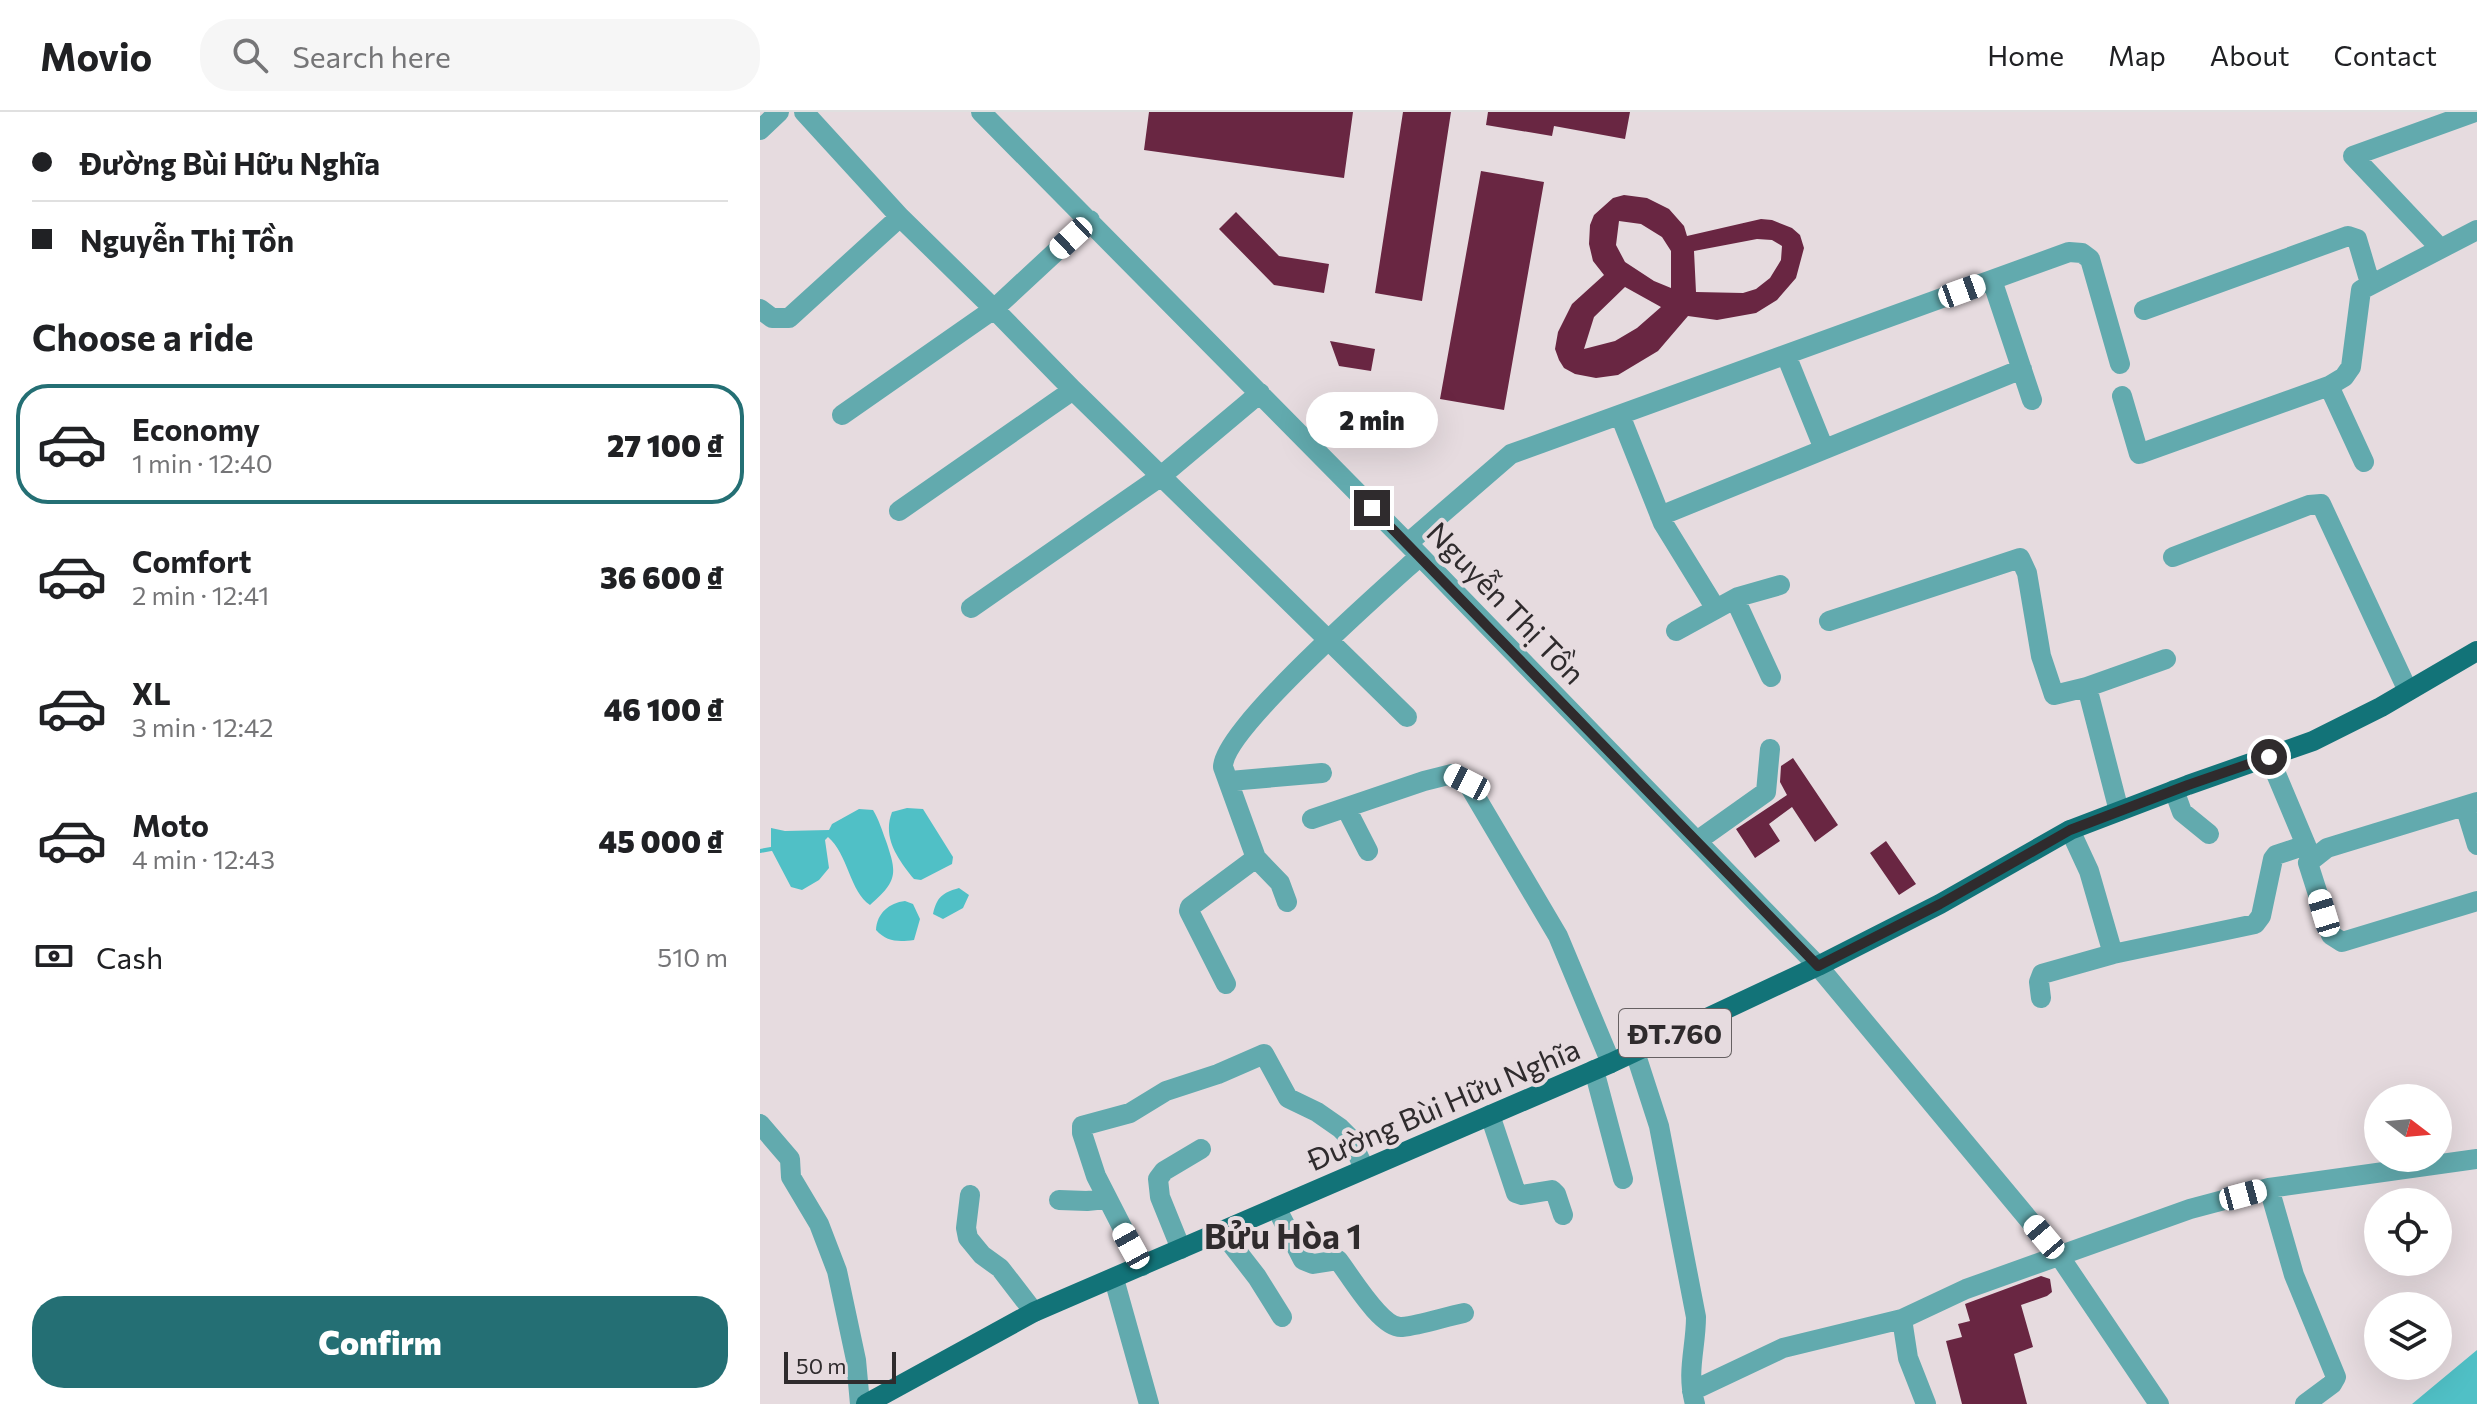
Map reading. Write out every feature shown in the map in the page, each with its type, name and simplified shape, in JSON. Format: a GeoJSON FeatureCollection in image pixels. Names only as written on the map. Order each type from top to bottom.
{"type":"FeatureCollection","features":[{"type":"Feature","properties":{"kind":"main road","name":"Đường Bùi Hữu Nghĩa"},"geometry":{"type":"LineString","coordinates":[[863,1404],[1034,1312],[1602,1067],[1818,966],[1940,904],[2070,830],[2313,741],[2477,651]]}},
{"type":"Feature","properties":{"kind":"street"},"geometry":{"type":"LineString","coordinates":[[760,130],[779,112]]}},
{"type":"Feature","properties":{"kind":"street"},"geometry":{"type":"LineString","coordinates":[[804,112],[900,217],[1160,477],[1407,717]]}},
{"type":"Feature","properties":{"kind":"street","name":"Nguyễn Thị Tồn"},"geometry":{"type":"LineString","coordinates":[[981,112],[1414,550],[1818,966],[2060,1257],[2159,1404]]}},
{"type":"Feature","properties":{"kind":"street"},"geometry":{"type":"LineString","coordinates":[[2440,248],[2353,156],[2474,117]]}},
{"type":"Feature","properties":{"kind":"street"},"geometry":{"type":"LineString","coordinates":[[760,309],[772,318],[789,318],[900,217]]}},
{"type":"Feature","properties":{"kind":"street"},"geometry":{"type":"LineString","coordinates":[[842,415],[994,309],[1090,220]]}},
{"type":"Feature","properties":{"kind":"street"},"geometry":{"type":"LineString","coordinates":[[2122,396],[2139,454],[2329,386],[2344,377],[2351,367],[2361,290],[2477,230]]}},
{"type":"Feature","properties":{"kind":"street"},"geometry":{"type":"LineString","coordinates":[[2144,310],[2348,236],[2357,239],[2370,283]]}},
{"type":"Feature","properties":{"kind":"street"},"geometry":{"type":"LineString","coordinates":[[1287,902],[1280,883],[1256,858],[1223,767],[1226,755],[1258,713],[1327,640],[1511,454],[2069,252],[2086,255],[2090,259],[2120,364]]}},
{"type":"Feature","properties":{"kind":"street"},"geometry":{"type":"LineString","coordinates":[[1992,280],[2032,400]]}},
{"type":"Feature","properties":{"kind":"street"},"geometry":{"type":"LineString","coordinates":[[1786,355],[1824,449]]}},
{"type":"Feature","properties":{"kind":"street"},"geometry":{"type":"LineString","coordinates":[[1660,516],[2022,369]]}},
{"type":"Feature","properties":{"kind":"street"},"geometry":{"type":"LineString","coordinates":[[2329,386],[2364,462]]}},
{"type":"Feature","properties":{"kind":"street"},"geometry":{"type":"LineString","coordinates":[[899,511],[1073,390]]}},
{"type":"Feature","properties":{"kind":"street"},"geometry":{"type":"LineString","coordinates":[[971,608],[1160,477],[1260,393]]}},
{"type":"Feature","properties":{"kind":"street"},"geometry":{"type":"LineString","coordinates":[[1620,415],[1660,516],[1716,609]]}},
{"type":"Feature","properties":{"kind":"street"},"geometry":{"type":"LineString","coordinates":[[2173,557],[2309,505],[2321,504],[2408,691]]}},
{"type":"Feature","properties":{"kind":"street"},"geometry":{"type":"LineString","coordinates":[[1829,621],[2020,558],[2027,573],[2041,656],[2054,695],[2087,687],[2166,659]]}},
{"type":"Feature","properties":{"kind":"street"},"geometry":{"type":"LineString","coordinates":[[1676,631],[1735,599],[1780,585]]}},
{"type":"Feature","properties":{"kind":"street"},"geometry":{"type":"LineString","coordinates":[[1735,599],[1771,677]]}},
{"type":"Feature","properties":{"kind":"street"},"geometry":{"type":"LineString","coordinates":[[2087,687],[2119,811]]}},
{"type":"Feature","properties":{"kind":"street"},"geometry":{"type":"LineString","coordinates":[[1697,841],[1766,792],[1770,749]]}},
{"type":"Feature","properties":{"kind":"street"},"geometry":{"type":"LineString","coordinates":[[2269,757],[2308,852],[2308,863],[2331,935],[2342,942],[2477,901]]}},
{"type":"Feature","properties":{"kind":"street"},"geometry":{"type":"LineString","coordinates":[[1230,781],[1322,773]]}},
{"type":"Feature","properties":{"kind":"street"},"geometry":{"type":"LineString","coordinates":[[1312,819],[1452,774],[1467,782],[1558,936],[1602,1067],[1623,1179]]}},
{"type":"Feature","properties":{"kind":"street"},"geometry":{"type":"LineString","coordinates":[[2174,790],[2182,812],[2209,834]]}},
{"type":"Feature","properties":{"kind":"street"},"geometry":{"type":"LineString","coordinates":[[2041,998],[2039,982],[2042,974],[2113,954],[2255,924],[2261,916],[2276,855],[2327,848],[2471,804],[2477,845]]}},
{"type":"Feature","properties":{"kind":"street"},"geometry":{"type":"LineString","coordinates":[[1346,808],[1368,851]]}},
{"type":"Feature","properties":{"kind":"street"},"geometry":{"type":"LineString","coordinates":[[2070,830],[2089,871],[2113,954]]}},
{"type":"Feature","properties":{"kind":"street"},"geometry":{"type":"LineString","coordinates":[[1226,984],[1189,909],[1256,858]]}},
{"type":"Feature","properties":{"kind":"street"},"geometry":{"type":"LineString","coordinates":[[1635,1052],[1659,1126],[1696,1317],[1696,1337],[1690,1354],[1693,1398],[1783,1348],[1902,1319],[1946,1297],[2190,1209],[2269,1188],[2477,1159]]}},
{"type":"Feature","properties":{"kind":"street"},"geometry":{"type":"LineString","coordinates":[[1142,1266],[1096,1176],[1082,1126],[1130,1113],[1166,1091],[1218,1074],[1261,1054],[1267,1057],[1288,1098],[1317,1112],[1347,1135],[1364,1168]]}},
{"type":"Feature","properties":{"kind":"street"},"geometry":{"type":"LineString","coordinates":[[1490,1115],[1516,1193],[1522,1195],[1552,1190],[1563,1215]]}},
{"type":"Feature","properties":{"kind":"street"},"geometry":{"type":"LineString","coordinates":[[760,1124],[790,1159],[791,1177],[819,1224],[837,1271],[863,1404]]}},
{"type":"Feature","properties":{"kind":"street"},"geometry":{"type":"LineString","coordinates":[[1181,1249],[1160,1197],[1158,1179],[1164,1171],[1201,1149]]}},
{"type":"Feature","properties":{"kind":"street"},"geometry":{"type":"LineString","coordinates":[[2269,1188],[2294,1275],[2336,1377],[2332,1384],[2305,1404]]}},
{"type":"Feature","properties":{"kind":"street"},"geometry":{"type":"LineString","coordinates":[[970,1195],[966,1228],[968,1238],[982,1255],[1000,1268],[1034,1312]]}},
{"type":"Feature","properties":{"kind":"street"},"geometry":{"type":"LineString","coordinates":[[1059,1200],[1106,1199]]}},
{"type":"Feature","properties":{"kind":"street"},"geometry":{"type":"LineString","coordinates":[[1277,1209],[1303,1260],[1313,1264],[1338,1260],[1357,1291],[1389,1324],[1402,1327],[1464,1313]]}},
{"type":"Feature","properties":{"kind":"street"},"geometry":{"type":"LineString","coordinates":[[1222,1232],[1263,1285],[1282,1317]]}},
{"type":"Feature","properties":{"kind":"street"},"geometry":{"type":"LineString","coordinates":[[1114,1279],[1149,1404]]}},
{"type":"Feature","properties":{"kind":"street"},"geometry":{"type":"LineString","coordinates":[[1902,1319],[1908,1358],[1926,1404]]}},
{"type":"Feature","properties":{"kind":"water"},"geometry":{"type":"Polygon","coordinates":[[[907,808],[923,809],[953,857],[952,864],[921,880],[914,879],[897,856],[890,839],[892,812],[907,808]]]}},
{"type":"Feature","properties":{"kind":"water"},"geometry":{"type":"Polygon","coordinates":[[[859,809],[873,810],[886,841],[893,876],[886,889],[870,905],[863,899],[835,844],[828,837],[825,840],[829,868],[819,880],[802,890],[791,887],[771,849],[771,828],[785,831],[829,830],[832,824],[859,809]]]}},
{"type":"Feature","properties":{"kind":"water"},"geometry":{"type":"Polygon","coordinates":[[[959,888],[969,895],[963,908],[943,919],[933,914],[941,896],[959,888]]]}},
{"type":"Feature","properties":{"kind":"water"},"geometry":{"type":"Polygon","coordinates":[[[905,901],[913,904],[920,919],[914,940],[898,941],[884,937],[876,930],[881,914],[894,904],[905,901]]]}},
{"type":"Feature","properties":{"kind":"water"},"geometry":{"type":"Polygon","coordinates":[[[2477,1350],[2477,1404],[2412,1404],[2441,1380],[2452,1380],[2452,1371],[2477,1350]]]}},
{"type":"Feature","properties":{"kind":"building"},"geometry":{"type":"Polygon","coordinates":[[[1149,112],[1353,112],[1344,178],[1144,150],[1149,112]]]}},
{"type":"Feature","properties":{"kind":"building"},"geometry":{"type":"Polygon","coordinates":[[[1403,112],[1451,112],[1422,301],[1375,293],[1403,112]]]}},
{"type":"Feature","properties":{"kind":"building"},"geometry":{"type":"Polygon","coordinates":[[[1488,112],[1630,112],[1625,139],[1554,126],[1552,136],[1486,125],[1488,112]]]}},
{"type":"Feature","properties":{"kind":"building"},"geometry":{"type":"Polygon","coordinates":[[[1481,171],[1544,182],[1504,410],[1440,399],[1481,171]]]}},
{"type":"Feature","properties":{"kind":"building"},"geometry":{"type":"Polygon","coordinates":[[[1624,195],[1647,198],[1669,209],[1684,226],[1687,236],[1761,219],[1792,228],[1800,235],[1804,248],[1796,278],[1777,300],[1756,313],[1717,320],[1688,316],[1658,351],[1618,375],[1596,378],[1575,374],[1564,368],[1559,360],[1555,349],[1558,332],[1572,304],[1604,275],[1593,261],[1589,244],[1590,225],[1594,215],[1613,198],[1624,195]],[[1619,221],[1616,245],[1625,262],[1671,288],[1671,251],[1662,237],[1641,224],[1619,221]],[[1757,239],[1694,251],[1696,292],[1743,293],[1756,289],[1770,278],[1781,260],[1782,246],[1772,240],[1757,239]],[[1625,287],[1594,317],[1584,349],[1615,341],[1637,328],[1661,307],[1625,287]]]}},
{"type":"Feature","properties":{"kind":"building"},"geometry":{"type":"Polygon","coordinates":[[[1236,212],[1279,256],[1329,264],[1324,293],[1274,285],[1219,229],[1236,212]]]}},
{"type":"Feature","properties":{"kind":"building"},"geometry":{"type":"Polygon","coordinates":[[[1330,341],[1375,349],[1371,371],[1339,366],[1330,341]]]}},
{"type":"Feature","properties":{"kind":"building"},"geometry":{"type":"Polygon","coordinates":[[[1793,758],[1838,825],[1815,842],[1792,807],[1769,824],[1780,841],[1755,858],[1736,829],[1787,795],[1780,782],[1781,766],[1793,758]]]}},
{"type":"Feature","properties":{"kind":"building"},"geometry":{"type":"Polygon","coordinates":[[[1886,841],[1916,884],[1899,895],[1870,853],[1886,841]]]}},
{"type":"Feature","properties":{"kind":"building"},"geometry":{"type":"Polygon","coordinates":[[[2041,1276],[2050,1279],[2052,1292],[2021,1305],[2033,1347],[2014,1354],[2027,1404],[1962,1404],[1946,1341],[1962,1337],[1958,1324],[1970,1321],[1965,1304],[2041,1276]]]}},
{"type":"Feature","properties":{"kind":"waterway"},"geometry":{"type":"LineString","coordinates":[[760,851],[771,849]]}},
{"type":"Feature","properties":{"kind":"district","name":"Bửu Hòa 1"},"geometry":{"type":"Point","coordinates":[1283,1235]}},
{"type":"Feature","properties":{"kind":"route"},"geometry":{"type":"LineString","coordinates":[[1372,508],[1818,966],[1940,904],[2070,830],[2269,757]]}}]}
